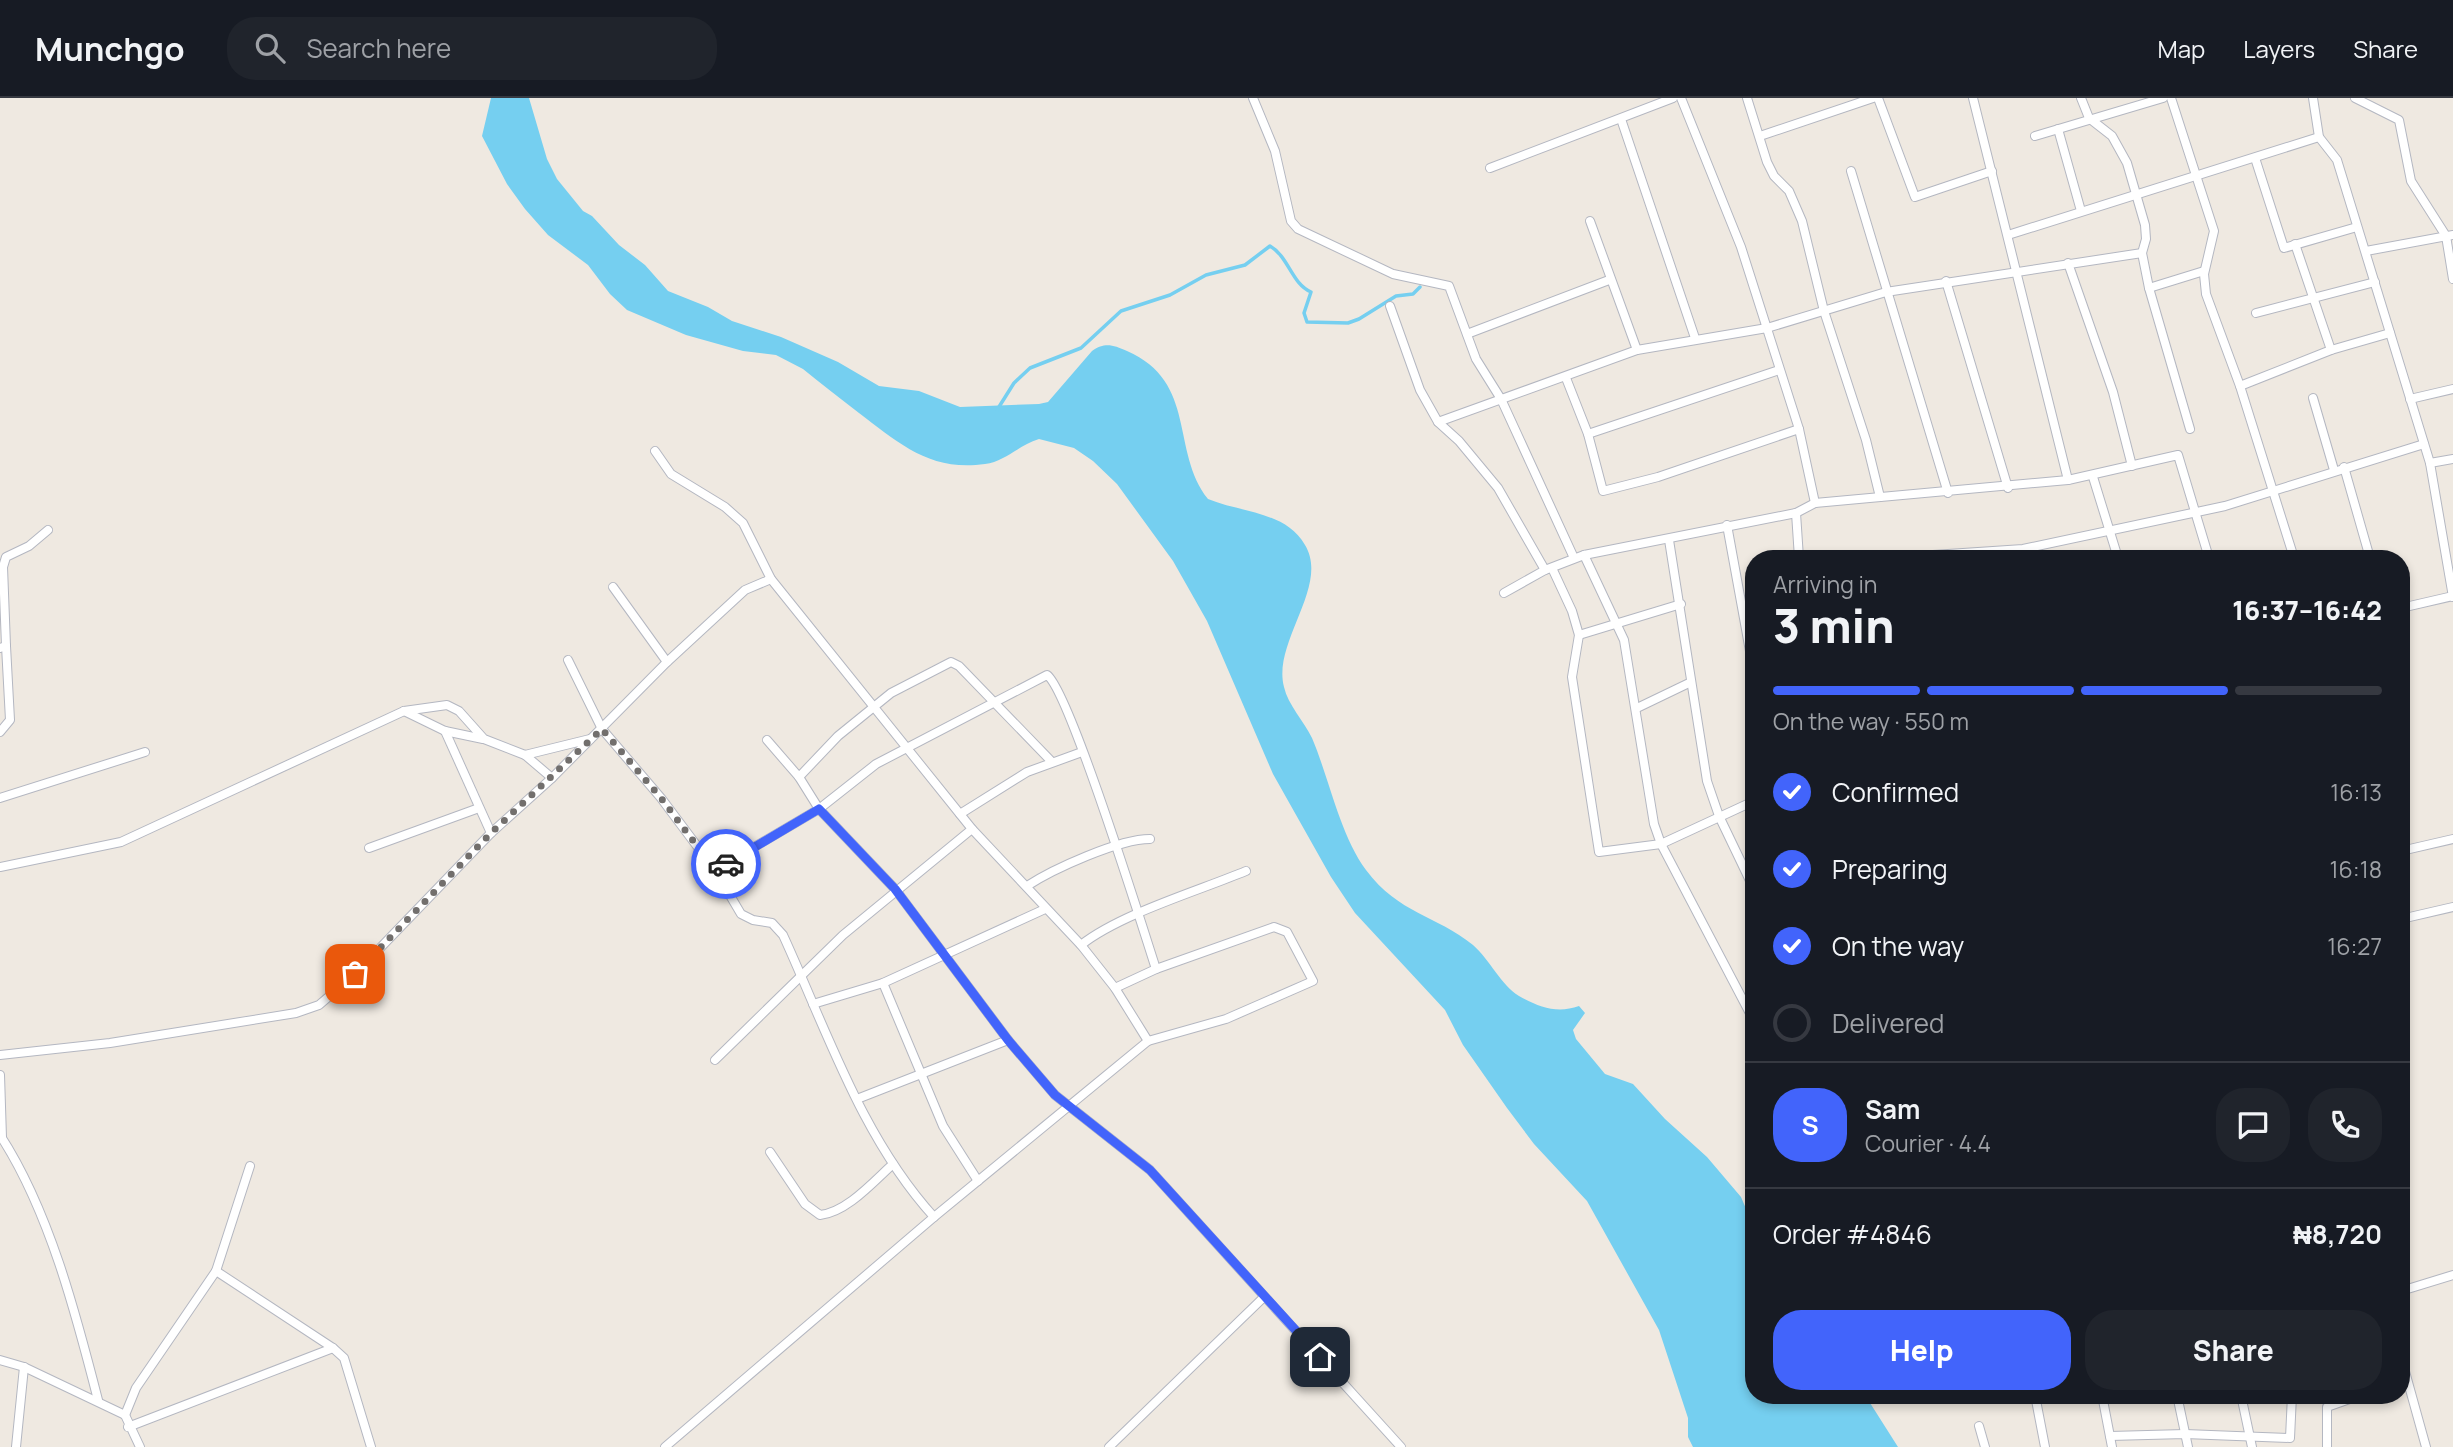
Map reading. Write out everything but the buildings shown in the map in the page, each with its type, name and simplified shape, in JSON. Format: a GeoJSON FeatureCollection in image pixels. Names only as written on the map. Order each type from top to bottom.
{"type":"FeatureCollection","features":[{"type":"Feature","properties":{"kind":"street"},"geometry":{"type":"LineString","coordinates":[[1253,98],[1275,151],[1291,221],[1298,229],[1393,274],[1449,286],[1476,359],[1500,399],[1574,558]]}},
{"type":"Feature","properties":{"kind":"street"},"geometry":{"type":"LineString","coordinates":[[1490,168],[1673,98]]}},
{"type":"Feature","properties":{"kind":"street"},"geometry":{"type":"LineString","coordinates":[[1681,98],[1741,247],[1799,429],[1815,503]]}},
{"type":"Feature","properties":{"kind":"street"},"geometry":{"type":"LineString","coordinates":[[1747,98],[1767,163],[1774,176],[1789,191],[1802,221],[1824,310],[1866,440],[1880,497]]}},
{"type":"Feature","properties":{"kind":"street"},"geometry":{"type":"LineString","coordinates":[[1760,136],[1875,98],[1915,197],[1992,172]]}},
{"type":"Feature","properties":{"kind":"street"},"geometry":{"type":"LineString","coordinates":[[1973,98],[2068,480]]}},
{"type":"Feature","properties":{"kind":"street"},"geometry":{"type":"LineString","coordinates":[[2081,98],[2089,118],[2118,144],[2137,193],[2146,232],[2142,253],[2149,288],[2190,429]]}},
{"type":"Feature","properties":{"kind":"street"},"geometry":{"type":"LineString","coordinates":[[2035,136],[2144,100],[2163,98]]}},
{"type":"Feature","properties":{"kind":"street"},"geometry":{"type":"LineString","coordinates":[[2171,98],[2214,231],[2204,271],[2206,293],[2240,386],[2291,550]]}},
{"type":"Feature","properties":{"kind":"street"},"geometry":{"type":"LineString","coordinates":[[2313,98],[2319,137],[2337,160],[2430,463],[2453,596],[2410,606]]}},
{"type":"Feature","properties":{"kind":"street"},"geometry":{"type":"LineString","coordinates":[[2355,98],[2399,120],[2411,181],[2449,235],[2453,279]]}},
{"type":"Feature","properties":{"kind":"street"},"geometry":{"type":"LineString","coordinates":[[1621,119],[1695,338]]}},
{"type":"Feature","properties":{"kind":"street"},"geometry":{"type":"LineString","coordinates":[[2058,129],[2081,211]]}},
{"type":"Feature","properties":{"kind":"street"},"geometry":{"type":"LineString","coordinates":[[2008,235],[2319,137]]}},
{"type":"Feature","properties":{"kind":"street"},"geometry":{"type":"LineString","coordinates":[[2255,158],[2284,248],[2357,227]]}},
{"type":"Feature","properties":{"kind":"street"},"geometry":{"type":"LineString","coordinates":[[1851,171],[1948,493]]}},
{"type":"Feature","properties":{"kind":"street"},"geometry":{"type":"LineString","coordinates":[[1590,221],[1609,280],[1637,350]]}},
{"type":"Feature","properties":{"kind":"street"},"geometry":{"type":"LineString","coordinates":[[2366,251],[2449,235]]}},
{"type":"Feature","properties":{"kind":"street"},"geometry":{"type":"LineString","coordinates":[[2295,244],[2331,350]]}},
{"type":"Feature","properties":{"kind":"street"},"geometry":{"type":"LineString","coordinates":[[1438,422],[1566,378],[1637,350],[1695,338],[1767,328],[1886,292],[2015,270],[2142,253]]}},
{"type":"Feature","properties":{"kind":"street"},"geometry":{"type":"LineString","coordinates":[[2068,263],[2113,392],[2132,466]]}},
{"type":"Feature","properties":{"kind":"street"},"geometry":{"type":"LineString","coordinates":[[2149,288],[2204,271]]}},
{"type":"Feature","properties":{"kind":"street"},"geometry":{"type":"LineString","coordinates":[[1467,334],[1609,280]]}},
{"type":"Feature","properties":{"kind":"street"},"geometry":{"type":"LineString","coordinates":[[1946,281],[2008,488]]}},
{"type":"Feature","properties":{"kind":"street"},"geometry":{"type":"LineString","coordinates":[[2256,313],[2375,282]]}},
{"type":"Feature","properties":{"kind":"street"},"geometry":{"type":"LineString","coordinates":[[1390,306],[1420,390],[1438,422],[1460,441],[1498,488],[1572,611],[1579,635],[1572,677],[1596,848],[1599,852],[1661,844],[1745,805]]}},
{"type":"Feature","properties":{"kind":"street"},"geometry":{"type":"LineString","coordinates":[[2240,386],[2331,350],[2390,333]]}},
{"type":"Feature","properties":{"kind":"street"},"geometry":{"type":"LineString","coordinates":[[1588,434],[1779,370]]}},
{"type":"Feature","properties":{"kind":"street"},"geometry":{"type":"LineString","coordinates":[[1566,378],[1588,434],[1603,491],[1658,477],[1799,429]]}},
{"type":"Feature","properties":{"kind":"street"},"geometry":{"type":"LineString","coordinates":[[2410,399],[2453,389]]}},
{"type":"Feature","properties":{"kind":"street"},"geometry":{"type":"LineString","coordinates":[[2312,398],[2334,470]]}},
{"type":"Feature","properties":{"kind":"street"},"geometry":{"type":"LineString","coordinates":[[2007,550],[2194,512],[2273,491],[2424,444]]}},
{"type":"Feature","properties":{"kind":"street"},"geometry":{"type":"LineString","coordinates":[[655,451],[671,474],[725,507],[743,523],[771,579],[872,708],[972,829],[1081,946],[1115,988],[1148,1041]]}},
{"type":"Feature","properties":{"kind":"street"},"geometry":{"type":"LineString","coordinates":[[1504,593],[1549,569],[1584,555],[1796,513],[1815,503],[2008,488],[2093,477],[2178,455],[2206,550]]}},
{"type":"Feature","properties":{"kind":"street"},"geometry":{"type":"LineString","coordinates":[[2430,463],[2453,458]]}},
{"type":"Feature","properties":{"kind":"street"},"geometry":{"type":"LineString","coordinates":[[2344,467],[2368,550]]}},
{"type":"Feature","properties":{"kind":"street"},"geometry":{"type":"LineString","coordinates":[[2093,477],[2116,550]]}},
{"type":"Feature","properties":{"kind":"street"},"geometry":{"type":"LineString","coordinates":[[1796,513],[1798,550]]}},
{"type":"Feature","properties":{"kind":"street"},"geometry":{"type":"LineString","coordinates":[[1727,525],[1745,624]]}},
{"type":"Feature","properties":{"kind":"street"},"geometry":{"type":"LineString","coordinates":[[0,732],[10,720],[3,647],[3,567],[6,557],[29,546],[48,530]]}},
{"type":"Feature","properties":{"kind":"street"},"geometry":{"type":"LineString","coordinates":[[1669,540],[1681,604],[1689,683],[1707,781],[1719,817],[1745,870]]}},
{"type":"Feature","properties":{"kind":"street"},"geometry":{"type":"LineString","coordinates":[[1584,555],[1624,640],[1654,824],[1661,844],[1745,1004]]}},
{"type":"Feature","properties":{"kind":"street"},"geometry":{"type":"LineString","coordinates":[[0,1055],[110,1043],[296,1013],[319,1004],[355,974],[491,833],[552,778],[667,662],[744,590],[771,579]]}},
{"type":"Feature","properties":{"kind":"street"},"geometry":{"type":"LineString","coordinates":[[613,587],[667,662]]}},
{"type":"Feature","properties":{"kind":"street"},"geometry":{"type":"LineString","coordinates":[[1579,635],[1681,604]]}},
{"type":"Feature","properties":{"kind":"street"},"geometry":{"type":"LineString","coordinates":[[568,660],[602,729],[661,798],[715,870],[741,914],[777,927],[803,975],[813,1004],[857,1099],[893,1164],[913,1194],[933,1217]]}},
{"type":"Feature","properties":{"kind":"street"},"geometry":{"type":"LineString","coordinates":[[799,777],[838,736],[891,693],[951,662],[959,666],[1052,762]]}},
{"type":"Feature","properties":{"kind":"street"},"geometry":{"type":"LineString","coordinates":[[715,870],[819,809],[876,764],[991,701],[1037,678],[1050,677],[1082,752],[1156,970]]}},
{"type":"Feature","properties":{"kind":"street"},"geometry":{"type":"LineString","coordinates":[[1637,708],[1689,683]]}},
{"type":"Feature","properties":{"kind":"street"},"geometry":{"type":"LineString","coordinates":[[0,867],[121,842],[404,711],[447,705],[459,710],[484,739]]}},
{"type":"Feature","properties":{"kind":"street"},"geometry":{"type":"LineString","coordinates":[[404,711],[445,731],[484,739],[525,755],[552,778]]}},
{"type":"Feature","properties":{"kind":"street"},"geometry":{"type":"LineString","coordinates":[[445,731],[491,833]]}},
{"type":"Feature","properties":{"kind":"street"},"geometry":{"type":"LineString","coordinates":[[525,755],[592,739]]}},
{"type":"Feature","properties":{"kind":"street"},"geometry":{"type":"LineString","coordinates":[[767,740],[799,777],[819,809],[895,889],[1008,1040],[1055,1095],[1150,1170],[1401,1447]]}},
{"type":"Feature","properties":{"kind":"street"},"geometry":{"type":"LineString","coordinates":[[0,798],[145,752]]}},
{"type":"Feature","properties":{"kind":"street"},"geometry":{"type":"LineString","coordinates":[[960,814],[1027,772],[1082,752]]}},
{"type":"Feature","properties":{"kind":"street"},"geometry":{"type":"LineString","coordinates":[[369,848],[479,808]]}},
{"type":"Feature","properties":{"kind":"street"},"geometry":{"type":"LineString","coordinates":[[715,1060],[895,889],[972,829]]}},
{"type":"Feature","properties":{"kind":"street"},"geometry":{"type":"LineString","coordinates":[[1027,886],[1049,872],[1116,847],[1150,839]]}},
{"type":"Feature","properties":{"kind":"street"},"geometry":{"type":"LineString","coordinates":[[2410,848],[2453,839]]}},
{"type":"Feature","properties":{"kind":"street"},"geometry":{"type":"LineString","coordinates":[[1081,946],[1091,937],[1139,915],[1246,872]]}},
{"type":"Feature","properties":{"kind":"street"},"geometry":{"type":"LineString","coordinates":[[2410,917],[2453,907]]}},
{"type":"Feature","properties":{"kind":"street"},"geometry":{"type":"LineString","coordinates":[[813,1004],[883,983],[1045,909]]}},
{"type":"Feature","properties":{"kind":"street"},"geometry":{"type":"LineString","coordinates":[[665,1447],[933,1217],[1148,1041],[1226,1019],[1313,981],[1287,932],[1280,927],[1156,970],[1115,988]]}},
{"type":"Feature","properties":{"kind":"street"},"geometry":{"type":"LineString","coordinates":[[883,983],[943,1126],[978,1181]]}},
{"type":"Feature","properties":{"kind":"street"},"geometry":{"type":"LineString","coordinates":[[857,1099],[1008,1040]]}},
{"type":"Feature","properties":{"kind":"street"},"geometry":{"type":"LineString","coordinates":[[0,1075],[1,1137],[22,1174],[54,1252],[75,1309],[98,1400]]}},
{"type":"Feature","properties":{"kind":"street"},"geometry":{"type":"LineString","coordinates":[[770,1152],[805,1204],[820,1215],[830,1214],[844,1205],[893,1164]]}},
{"type":"Feature","properties":{"kind":"street"},"geometry":{"type":"LineString","coordinates":[[140,1447],[128,1427],[125,1415],[136,1388],[216,1271],[250,1166]]}},
{"type":"Feature","properties":{"kind":"street"},"geometry":{"type":"LineString","coordinates":[[216,1271],[344,1358],[371,1447]]}},
{"type":"Feature","properties":{"kind":"street"},"geometry":{"type":"LineString","coordinates":[[2410,1288],[2453,1275]]}},
{"type":"Feature","properties":{"kind":"street"},"geometry":{"type":"LineString","coordinates":[[1109,1447],[1264,1297]]}},
{"type":"Feature","properties":{"kind":"street"},"geometry":{"type":"LineString","coordinates":[[128,1427],[333,1348]]}},
{"type":"Feature","properties":{"kind":"street"},"geometry":{"type":"LineString","coordinates":[[0,1360],[24,1367],[125,1415]]}},
{"type":"Feature","properties":{"kind":"street"},"geometry":{"type":"LineString","coordinates":[[16,1447],[24,1367]]}},
{"type":"Feature","properties":{"kind":"street"},"geometry":{"type":"LineString","coordinates":[[2410,1399],[2426,1447]]}},
{"type":"Feature","properties":{"kind":"street"},"geometry":{"type":"LineString","coordinates":[[2037,1404],[2045,1447]]}},
{"type":"Feature","properties":{"kind":"street"},"geometry":{"type":"LineString","coordinates":[[2104,1404],[2112,1447]]}},
{"type":"Feature","properties":{"kind":"street"},"geometry":{"type":"LineString","coordinates":[[2179,1404],[2188,1447]]}},
{"type":"Feature","properties":{"kind":"street"},"geometry":{"type":"LineString","coordinates":[[2243,1404],[2252,1447]]}},
{"type":"Feature","properties":{"kind":"street"},"geometry":{"type":"LineString","coordinates":[[2110,1436],[2185,1434],[2290,1438],[2292,1404]]}},
{"type":"Feature","properties":{"kind":"street"},"geometry":{"type":"LineString","coordinates":[[2327,1447],[2327,1407],[2336,1404]]}},
{"type":"Feature","properties":{"kind":"street"},"geometry":{"type":"LineString","coordinates":[[1979,1426],[1985,1447]]}},
{"type":"Feature","properties":{"kind":"water"},"geometry":{"type":"Polygon","coordinates":[[[491,98],[529,98],[547,159],[557,179],[583,211],[592,216],[619,245],[645,265],[668,291],[708,307],[732,321],[781,337],[838,362],[879,386],[919,391],[960,407],[1039,404],[1048,402],[1092,351],[1101,346],[1117,347],[1149,364],[1164,380],[1174,399],[1189,460],[1208,499],[1274,519],[1286,525],[1305,545],[1311,561],[1311,578],[1286,652],[1282,670],[1284,687],[1312,738],[1342,823],[1366,870],[1391,896],[1473,945],[1507,986],[1519,996],[1548,1008],[1579,1006],[1585,1013],[1573,1030],[1576,1039],[1605,1074],[1633,1084],[1665,1119],[1707,1157],[1741,1197],[1745,1206],[1745,1404],[1871,1404],[1898,1447],[1693,1447],[1688,1437],[1688,1418],[1659,1330],[1587,1201],[1534,1144],[1507,1108],[1463,1045],[1445,1010],[1355,913],[1331,877],[1273,774],[1207,621],[1173,561],[1117,484],[1093,461],[1074,448],[1039,439],[999,460],[985,464],[948,464],[932,459],[916,453],[888,435],[803,369],[776,355],[743,351],[686,335],[627,310],[610,294],[588,265],[548,235],[525,209],[507,184],[482,136],[491,98]]]}},
{"type":"Feature","properties":{"kind":"waterway"},"geometry":{"type":"LineString","coordinates":[[997,410],[1014,383],[1030,368],[1081,348],[1121,311],[1170,295],[1206,275],[1245,265],[1270,246],[1282,257],[1299,283],[1311,292],[1304,313],[1307,322],[1348,323],[1396,296],[1413,294],[1420,287]]}},
{"type":"Feature","properties":{"kind":"way so far"},"geometry":{"type":"LineString","coordinates":[[355,974],[401,923],[491,833],[602,729],[661,798],[715,870],[726,864]]}},
{"type":"Feature","properties":{"kind":"route"},"geometry":{"type":"LineString","coordinates":[[726,864],[819,809],[852,847],[895,889],[1008,1040],[1055,1095],[1150,1170],[1320,1357]]}}]}
